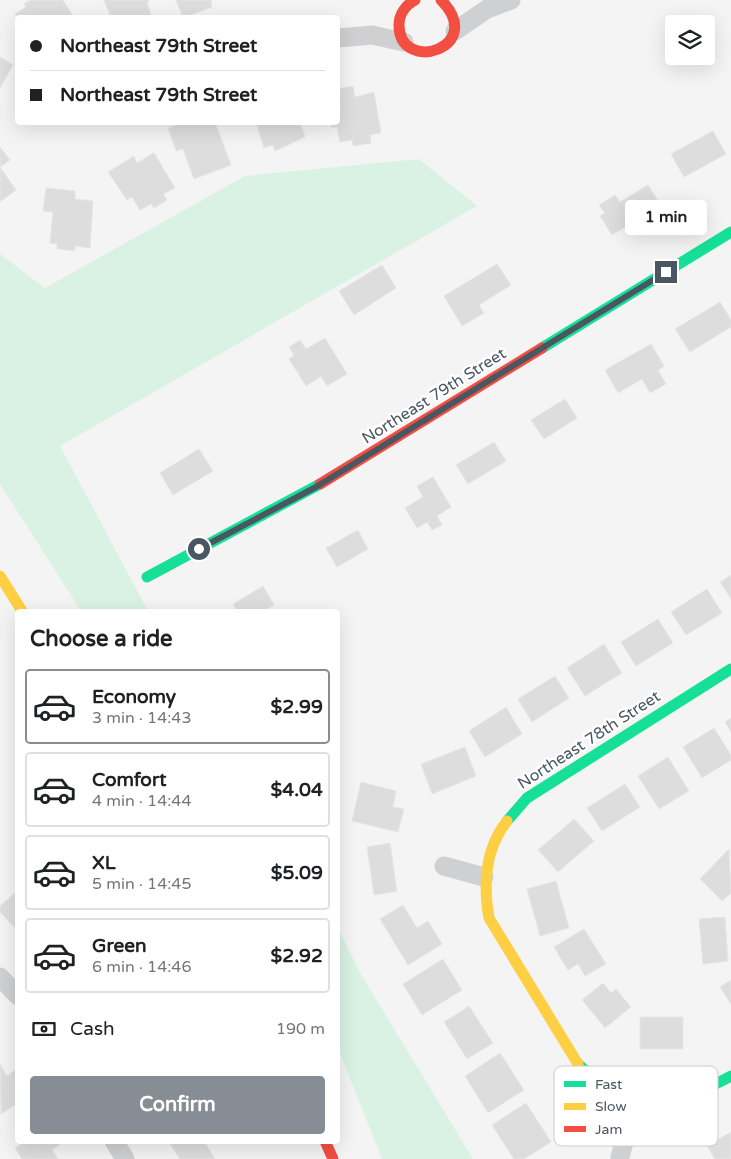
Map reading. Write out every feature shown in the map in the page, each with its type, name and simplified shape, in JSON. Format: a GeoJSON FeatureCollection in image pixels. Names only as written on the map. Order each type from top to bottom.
{"type":"FeatureCollection","features":[{"type":"Feature","properties":{"kind":"street"},"geometry":{"type":"LineString","coordinates":[[405,8],[400,33],[404,42],[411,48],[428,53],[445,46],[449,14],[488,9],[511,0]]}},
{"type":"Feature","properties":{"kind":"street"},"geometry":{"type":"LineString","coordinates":[[372,35],[405,8]]}},
{"type":"Feature","properties":{"kind":"street"},"geometry":{"type":"LineString","coordinates":[[340,38],[372,35],[404,42]]}},
{"type":"Feature","properties":{"kind":"street","name":"Northeast 79th Street"},"geometry":{"type":"LineString","coordinates":[[147,577],[312,489],[731,232]]}},
{"type":"Feature","properties":{"kind":"street"},"geometry":{"type":"LineString","coordinates":[[0,576],[21,609]]}},
{"type":"Feature","properties":{"kind":"street","name":"Northeast 78th Street"},"geometry":{"type":"LineString","coordinates":[[579,1066],[490,918],[484,892],[484,877],[489,852],[500,828],[527,798],[731,669]]}},
{"type":"Feature","properties":{"kind":"street"},"geometry":{"type":"LineString","coordinates":[[444,866],[484,877]]}},
{"type":"Feature","properties":{"kind":"street"},"geometry":{"type":"LineString","coordinates":[[0,977],[15,993]]}},
{"type":"Feature","properties":{"kind":"street","name":"Northeast 78th Street"},"geometry":{"type":"LineString","coordinates":[[718,1083],[731,1076]]}},
{"type":"Feature","properties":{"kind":"street"},"geometry":{"type":"LineString","coordinates":[[116,1144],[125,1159]]}},
{"type":"Feature","properties":{"kind":"street"},"geometry":{"type":"LineString","coordinates":[[326,1144],[333,1159]]}},
{"type":"Feature","properties":{"kind":"street"},"geometry":{"type":"LineString","coordinates":[[620,1158],[623,1146]]}},
{"type":"Feature","properties":{"kind":"green space"},"geometry":{"type":"Polygon","coordinates":[[[419,159],[477,206],[60,446],[147,609],[80,609],[0,484],[0,254],[45,288],[245,176],[419,159]]]}},
{"type":"Feature","properties":{"kind":"green space"},"geometry":{"type":"Polygon","coordinates":[[[340,932],[359,971],[473,1159],[382,1159],[340,1053],[340,932]]]}},
{"type":"Feature","properties":{"kind":"building"},"geometry":{"type":"Polygon","coordinates":[[[31,0],[63,0],[72,15],[16,15],[26,7],[24,4],[31,0]]]}},
{"type":"Feature","properties":{"kind":"building"},"geometry":{"type":"Polygon","coordinates":[[[104,0],[150,0],[147,3],[151,15],[110,15],[104,0]]]}},
{"type":"Feature","properties":{"kind":"building"},"geometry":{"type":"Polygon","coordinates":[[[176,0],[211,0],[212,7],[191,15],[182,15],[176,0]]]}},
{"type":"Feature","properties":{"kind":"building"},"geometry":{"type":"Polygon","coordinates":[[[0,57],[13,65],[0,88],[0,57]]]}},
{"type":"Feature","properties":{"kind":"building"},"geometry":{"type":"Polygon","coordinates":[[[353,86],[355,97],[374,92],[381,133],[370,135],[371,143],[353,146],[352,140],[340,142],[337,127],[332,128],[332,125],[340,125],[340,89],[353,86]]]}},
{"type":"Feature","properties":{"kind":"building"},"geometry":{"type":"Polygon","coordinates":[[[176,125],[216,125],[231,165],[194,179],[183,149],[176,151],[168,128],[176,125]]]}},
{"type":"Feature","properties":{"kind":"building"},"geometry":{"type":"Polygon","coordinates":[[[257,125],[301,125],[305,137],[275,151],[273,145],[264,148],[257,125]]]}},
{"type":"Feature","properties":{"kind":"building"},"geometry":{"type":"Polygon","coordinates":[[[713,131],[726,154],[684,177],[671,154],[713,131]]]}},
{"type":"Feature","properties":{"kind":"building"},"geometry":{"type":"Polygon","coordinates":[[[0,147],[10,160],[0,167],[0,147]]]}},
{"type":"Feature","properties":{"kind":"building"},"geometry":{"type":"Polygon","coordinates":[[[154,153],[175,188],[163,194],[167,200],[154,208],[151,204],[140,210],[132,197],[127,200],[108,172],[134,156],[137,163],[154,153]]]}},
{"type":"Feature","properties":{"kind":"building"},"geometry":{"type":"Polygon","coordinates":[[[0,167],[16,190],[0,202],[0,167]]]}},
{"type":"Feature","properties":{"kind":"building"},"geometry":{"type":"Polygon","coordinates":[[[648,185],[661,205],[612,235],[600,216],[605,213],[599,205],[615,195],[620,202],[648,185]]]}},
{"type":"Feature","properties":{"kind":"building"},"geometry":{"type":"Polygon","coordinates":[[[46,188],[75,191],[75,199],[93,201],[90,248],[75,246],[75,251],[57,249],[57,244],[50,243],[53,212],[43,211],[46,188]]]}},
{"type":"Feature","properties":{"kind":"building"},"geometry":{"type":"Polygon","coordinates":[[[497,264],[511,285],[479,305],[484,313],[462,326],[444,296],[497,264]]]}},
{"type":"Feature","properties":{"kind":"building"},"geometry":{"type":"Polygon","coordinates":[[[382,265],[396,288],[354,315],[339,291],[382,265]]]}},
{"type":"Feature","properties":{"kind":"building"},"geometry":{"type":"Polygon","coordinates":[[[720,302],[731,320],[731,327],[690,352],[675,329],[720,302]]]}},
{"type":"Feature","properties":{"kind":"building"},"geometry":{"type":"Polygon","coordinates":[[[325,338],[347,374],[327,386],[321,376],[306,386],[289,359],[294,355],[289,347],[300,340],[306,349],[325,338]]]}},
{"type":"Feature","properties":{"kind":"building"},"geometry":{"type":"Polygon","coordinates":[[[651,344],[664,366],[658,370],[666,384],[650,393],[642,379],[618,393],[605,370],[651,344]]]}},
{"type":"Feature","properties":{"kind":"building"},"geometry":{"type":"Polygon","coordinates":[[[565,399],[577,418],[544,439],[531,420],[565,399]]]}},
{"type":"Feature","properties":{"kind":"building"},"geometry":{"type":"Polygon","coordinates":[[[494,442],[506,461],[468,484],[456,465],[494,442]]]}},
{"type":"Feature","properties":{"kind":"building"},"geometry":{"type":"Polygon","coordinates":[[[199,449],[213,471],[173,495],[160,473],[199,449]]]}},
{"type":"Feature","properties":{"kind":"building"},"geometry":{"type":"Polygon","coordinates":[[[433,477],[451,507],[437,516],[442,525],[432,530],[427,522],[417,528],[405,508],[423,497],[417,486],[433,477]]]}},
{"type":"Feature","properties":{"kind":"building"},"geometry":{"type":"Polygon","coordinates":[[[358,530],[368,549],[337,567],[326,548],[358,530]]]}},
{"type":"Feature","properties":{"kind":"building"},"geometry":{"type":"Polygon","coordinates":[[[731,575],[731,599],[720,582],[731,575]]]}},
{"type":"Feature","properties":{"kind":"building"},"geometry":{"type":"Polygon","coordinates":[[[263,586],[274,605],[267,609],[236,609],[233,604],[263,586]]]}},
{"type":"Feature","properties":{"kind":"building"},"geometry":{"type":"Polygon","coordinates":[[[707,589],[722,613],[686,635],[671,612],[707,589]]]}},
{"type":"Feature","properties":{"kind":"building"},"geometry":{"type":"Polygon","coordinates":[[[658,619],[673,643],[636,666],[621,642],[658,619]]]}},
{"type":"Feature","properties":{"kind":"building"},"geometry":{"type":"Polygon","coordinates":[[[604,644],[622,673],[585,696],[567,668],[604,644]]]}},
{"type":"Feature","properties":{"kind":"building"},"geometry":{"type":"Polygon","coordinates":[[[555,676],[569,698],[532,722],[518,699],[555,676]]]}},
{"type":"Feature","properties":{"kind":"building"},"geometry":{"type":"Polygon","coordinates":[[[506,707],[522,734],[485,757],[469,731],[506,707]]]}},
{"type":"Feature","properties":{"kind":"building"},"geometry":{"type":"Polygon","coordinates":[[[731,718],[731,732],[725,722],[731,718]]]}},
{"type":"Feature","properties":{"kind":"building"},"geometry":{"type":"Polygon","coordinates":[[[714,728],[731,755],[731,760],[702,778],[683,747],[714,728]]]}},
{"type":"Feature","properties":{"kind":"building"},"geometry":{"type":"Polygon","coordinates":[[[465,747],[476,776],[432,794],[421,764],[465,747]]]}},
{"type":"Feature","properties":{"kind":"building"},"geometry":{"type":"Polygon","coordinates":[[[668,757],[689,791],[659,809],[638,776],[668,757]]]}},
{"type":"Feature","properties":{"kind":"building"},"geometry":{"type":"Polygon","coordinates":[[[361,782],[396,791],[393,807],[404,809],[398,832],[352,821],[361,782]]]}},
{"type":"Feature","properties":{"kind":"building"},"geometry":{"type":"Polygon","coordinates":[[[625,784],[640,807],[602,831],[587,808],[625,784]]]}},
{"type":"Feature","properties":{"kind":"building"},"geometry":{"type":"Polygon","coordinates":[[[574,819],[594,841],[558,872],[538,850],[574,819]]]}},
{"type":"Feature","properties":{"kind":"building"},"geometry":{"type":"Polygon","coordinates":[[[390,843],[397,891],[374,895],[367,847],[390,843]]]}},
{"type":"Feature","properties":{"kind":"building"},"geometry":{"type":"Polygon","coordinates":[[[729,849],[731,893],[722,901],[700,879],[729,849]]]}},
{"type":"Feature","properties":{"kind":"building"},"geometry":{"type":"Polygon","coordinates":[[[556,881],[569,928],[540,936],[527,889],[556,881]]]}},
{"type":"Feature","properties":{"kind":"building"},"geometry":{"type":"Polygon","coordinates":[[[15,893],[15,928],[0,912],[0,906],[15,893]]]}},
{"type":"Feature","properties":{"kind":"building"},"geometry":{"type":"Polygon","coordinates":[[[403,905],[417,928],[428,921],[442,944],[408,965],[380,919],[403,905]]]}},
{"type":"Feature","properties":{"kind":"building"},"geometry":{"type":"Polygon","coordinates":[[[725,917],[728,961],[703,964],[699,919],[725,917]]]}},
{"type":"Feature","properties":{"kind":"building"},"geometry":{"type":"Polygon","coordinates":[[[584,929],[606,964],[585,976],[578,964],[568,970],[554,947],[584,929]]]}},
{"type":"Feature","properties":{"kind":"building"},"geometry":{"type":"Polygon","coordinates":[[[443,959],[462,990],[422,1015],[403,984],[443,959]]]}},
{"type":"Feature","properties":{"kind":"building"},"geometry":{"type":"Polygon","coordinates":[[[731,980],[731,1004],[720,987],[731,980]]]}},
{"type":"Feature","properties":{"kind":"building"},"geometry":{"type":"Polygon","coordinates":[[[603,983],[611,993],[616,989],[631,1007],[605,1028],[582,1000],[603,983]]]}},
{"type":"Feature","properties":{"kind":"building"},"geometry":{"type":"Polygon","coordinates":[[[469,1006],[493,1043],[467,1059],[444,1022],[469,1006]]]}},
{"type":"Feature","properties":{"kind":"building"},"geometry":{"type":"Polygon","coordinates":[[[640,1017],[683,1017],[683,1049],[640,1049],[640,1017]]]}},
{"type":"Feature","properties":{"kind":"building"},"geometry":{"type":"Polygon","coordinates":[[[500,1053],[524,1090],[488,1113],[465,1076],[500,1053]]]}},
{"type":"Feature","properties":{"kind":"building"},"geometry":{"type":"Polygon","coordinates":[[[0,1064],[7,1076],[15,1070],[15,1105],[1,1114],[0,1064]]]}},
{"type":"Feature","properties":{"kind":"building"},"geometry":{"type":"Polygon","coordinates":[[[526,1103],[551,1142],[524,1159],[514,1159],[492,1125],[526,1103]]]}},
{"type":"Feature","properties":{"kind":"building"},"geometry":{"type":"Polygon","coordinates":[[[731,1132],[731,1159],[715,1159],[707,1146],[718,1146],[718,1140],[731,1132]]]}},
{"type":"Feature","properties":{"kind":"building"},"geometry":{"type":"Polygon","coordinates":[[[21,1144],[60,1144],[52,1150],[58,1159],[22,1159],[15,1148],[21,1144]]]}},
{"type":"Feature","properties":{"kind":"building"},"geometry":{"type":"Polygon","coordinates":[[[170,1144],[206,1144],[215,1159],[180,1159],[170,1144]]]}},
{"type":"Feature","properties":{"kind":"traffic: fast"},"geometry":{"type":"LineString","coordinates":[[542,348],[731,232]]}},
{"type":"Feature","properties":{"kind":"traffic: fast"},"geometry":{"type":"LineString","coordinates":[[147,577],[320,484]]}},
{"type":"Feature","properties":{"kind":"traffic: fast"},"geometry":{"type":"LineString","coordinates":[[507,821],[527,798],[731,669]]}},
{"type":"Feature","properties":{"kind":"traffic: fast"},"geometry":{"type":"LineString","coordinates":[[718,1082],[731,1076]]}},
{"type":"Feature","properties":{"kind":"traffic: slow"},"geometry":{"type":"LineString","coordinates":[[0,576],[21,609]]}},
{"type":"Feature","properties":{"kind":"traffic: slow"},"geometry":{"type":"LineString","coordinates":[[507,821],[494,843],[487,867],[486,892],[489,918],[578,1064]]}},
{"type":"Feature","properties":{"kind":"traffic: jam"},"geometry":{"type":"LineString","coordinates":[[415,0],[404,10],[400,17],[399,25],[403,40],[412,49],[425,52],[438,49],[448,42],[454,31],[453,17],[441,0]]}},
{"type":"Feature","properties":{"kind":"traffic: jam"},"geometry":{"type":"LineString","coordinates":[[320,484],[542,348]]}},
{"type":"Feature","properties":{"kind":"traffic: jam"},"geometry":{"type":"LineString","coordinates":[[326,1144],[333,1159]]}},
{"type":"Feature","properties":{"kind":"route"},"geometry":{"type":"LineString","coordinates":[[199,549],[316,487],[666,272]]}}]}
